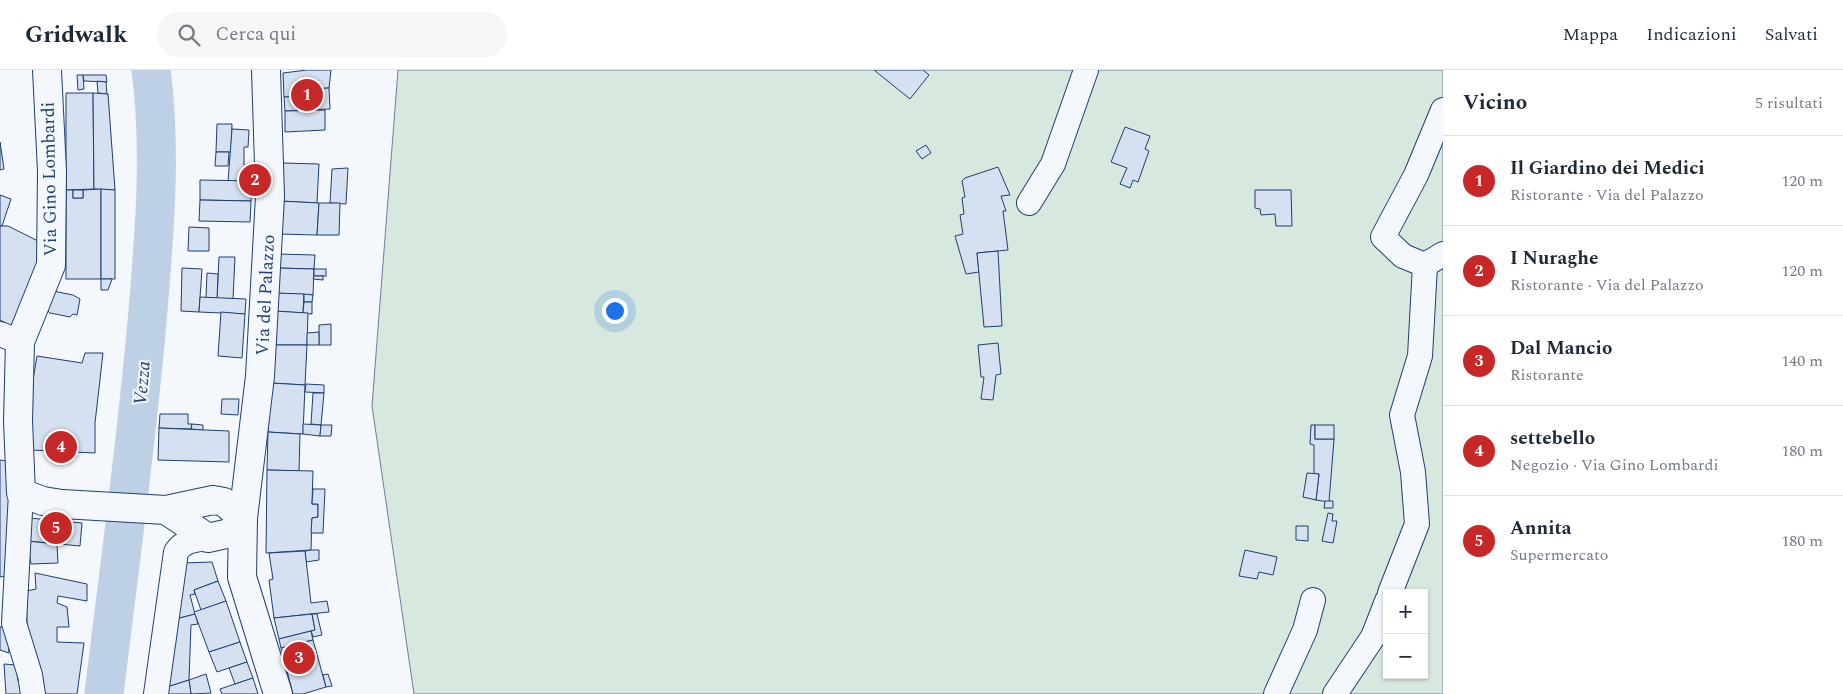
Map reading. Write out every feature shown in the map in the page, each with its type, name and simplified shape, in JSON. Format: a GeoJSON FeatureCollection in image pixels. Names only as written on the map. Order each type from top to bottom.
{"type":"FeatureCollection","features":[{"type":"Feature","properties":{"kind":"main road","name":"Via Gino Lombardi"},"geometry":{"type":"LineString","coordinates":[[21,493],[18,420],[10,338],[51,265],[52,171],[47,70]]}},
{"type":"Feature","properties":{"kind":"main road","name":"Via del Palazzo"},"geometry":{"type":"LineString","coordinates":[[242,577],[243,518],[260,376],[269,214],[266,70]]}},
{"type":"Feature","properties":{"kind":"main road"},"geometry":{"type":"LineString","coordinates":[[21,493],[43,501],[166,510],[213,500],[224,502],[243,518],[230,534],[208,538]]}},
{"type":"Feature","properties":{"kind":"main road"},"geometry":{"type":"LineString","coordinates":[[166,510],[208,538],[227,556],[242,577],[278,694]]}},
{"type":"Feature","properties":{"kind":"street"},"geometry":{"type":"LineString","coordinates":[[1029,203],[1053,164],[1086,70]]}},
{"type":"Feature","properties":{"kind":"street"},"geometry":{"type":"LineString","coordinates":[[1392,589],[1417,524],[1413,472],[1402,414],[1420,356],[1434,260],[1403,256],[1383,237],[1413,182],[1443,110]]}},
{"type":"Feature","properties":{"kind":"street"},"geometry":{"type":"LineString","coordinates":[[21,493],[14,623],[30,675],[33,694]]}},
{"type":"Feature","properties":{"kind":"street"},"geometry":{"type":"LineString","coordinates":[[156,694],[176,552],[180,546],[189,541],[208,538]]}},
{"type":"Feature","properties":{"kind":"street"},"geometry":{"type":"LineString","coordinates":[[1276,694],[1305,630],[1313,600]]}},
{"type":"Feature","properties":{"kind":"street"},"geometry":{"type":"LineString","coordinates":[[1335,694],[1373,638],[1383,612]]}},
{"type":"Feature","properties":{"kind":"shaded area"},"geometry":{"type":"Polygon","coordinates":[[[398,70],[1443,70],[1443,694],[414,694],[372,406],[398,70]]]}},
{"type":"Feature","properties":{"kind":"building"},"geometry":{"type":"Polygon","coordinates":[[[331,70],[329,88],[311,89],[311,96],[284,97],[283,73],[331,70]]]}},
{"type":"Feature","properties":{"kind":"building"},"geometry":{"type":"Polygon","coordinates":[[[874,70],[923,70],[929,75],[910,99],[874,70]]]}},
{"type":"Feature","properties":{"kind":"building"},"geometry":{"type":"Polygon","coordinates":[[[77,75],[83,75],[84,89],[78,90],[77,75]]]}},
{"type":"Feature","properties":{"kind":"building"},"geometry":{"type":"Polygon","coordinates":[[[83,75],[106,75],[107,82],[84,81],[83,75]]]}},
{"type":"Feature","properties":{"kind":"building"},"geometry":{"type":"Polygon","coordinates":[[[97,81],[106,82],[107,94],[98,93],[97,81]]]}},
{"type":"Feature","properties":{"kind":"building"},"geometry":{"type":"Polygon","coordinates":[[[329,88],[330,109],[285,111],[284,97],[311,96],[311,89],[329,88]]]}},
{"type":"Feature","properties":{"kind":"building"},"geometry":{"type":"Polygon","coordinates":[[[66,93],[93,93],[94,189],[66,190],[66,93]]]}},
{"type":"Feature","properties":{"kind":"building"},"geometry":{"type":"Polygon","coordinates":[[[93,93],[108,94],[115,190],[94,189],[93,93]]]}},
{"type":"Feature","properties":{"kind":"building"},"geometry":{"type":"Polygon","coordinates":[[[325,110],[325,130],[285,132],[285,111],[325,110]]]}},
{"type":"Feature","properties":{"kind":"building"},"geometry":{"type":"Polygon","coordinates":[[[217,124],[232,124],[231,152],[216,152],[217,124]]]}},
{"type":"Feature","properties":{"kind":"building"},"geometry":{"type":"Polygon","coordinates":[[[1125,127],[1150,136],[1145,149],[1149,151],[1138,182],[1133,180],[1130,188],[1120,184],[1127,168],[1111,162],[1125,127]]]}},
{"type":"Feature","properties":{"kind":"building"},"geometry":{"type":"Polygon","coordinates":[[[232,129],[249,130],[248,147],[244,147],[244,165],[248,166],[247,183],[228,182],[232,129]]]}},
{"type":"Feature","properties":{"kind":"building"},"geometry":{"type":"Polygon","coordinates":[[[0,142],[4,169],[0,170],[0,142]]]}},
{"type":"Feature","properties":{"kind":"building"},"geometry":{"type":"Polygon","coordinates":[[[926,145],[931,153],[922,159],[916,151],[926,145]]]}},
{"type":"Feature","properties":{"kind":"building"},"geometry":{"type":"Polygon","coordinates":[[[216,152],[229,152],[228,166],[215,166],[216,152]]]}},
{"type":"Feature","properties":{"kind":"building"},"geometry":{"type":"Polygon","coordinates":[[[283,163],[319,164],[317,203],[280,201],[283,163]]]}},
{"type":"Feature","properties":{"kind":"building"},"geometry":{"type":"Polygon","coordinates":[[[998,167],[1010,195],[1001,196],[1006,211],[1003,211],[1008,250],[977,253],[979,272],[966,274],[955,236],[963,234],[960,215],[964,214],[962,198],[965,197],[962,181],[965,178],[998,167]]]}},
{"type":"Feature","properties":{"kind":"building"},"geometry":{"type":"Polygon","coordinates":[[[348,168],[346,204],[330,203],[332,169],[348,168]]]}},
{"type":"Feature","properties":{"kind":"building"},"geometry":{"type":"Polygon","coordinates":[[[200,180],[252,181],[251,201],[200,200],[200,180]]]}},
{"type":"Feature","properties":{"kind":"building"},"geometry":{"type":"Polygon","coordinates":[[[101,189],[101,279],[66,279],[66,190],[73,190],[73,198],[83,198],[83,190],[101,189]]]}},
{"type":"Feature","properties":{"kind":"building"},"geometry":{"type":"Polygon","coordinates":[[[101,189],[115,190],[115,279],[101,279],[101,189]]]}},
{"type":"Feature","properties":{"kind":"building"},"geometry":{"type":"Polygon","coordinates":[[[73,190],[83,190],[83,198],[73,198],[73,190]]]}},
{"type":"Feature","properties":{"kind":"building"},"geometry":{"type":"Polygon","coordinates":[[[1255,190],[1291,190],[1292,226],[1276,226],[1275,214],[1261,215],[1260,209],[1255,208],[1255,190]]]}},
{"type":"Feature","properties":{"kind":"building"},"geometry":{"type":"Polygon","coordinates":[[[0,195],[11,199],[2,226],[0,226],[0,195]]]}},
{"type":"Feature","properties":{"kind":"building"},"geometry":{"type":"Polygon","coordinates":[[[200,200],[251,201],[250,222],[199,221],[200,200]]]}},
{"type":"Feature","properties":{"kind":"building"},"geometry":{"type":"Polygon","coordinates":[[[280,201],[319,203],[317,235],[278,234],[280,201]]]}},
{"type":"Feature","properties":{"kind":"building"},"geometry":{"type":"Polygon","coordinates":[[[319,203],[340,203],[339,235],[317,235],[319,203]]]}},
{"type":"Feature","properties":{"kind":"building"},"geometry":{"type":"Polygon","coordinates":[[[0,226],[8,226],[36,240],[46,239],[14,327],[0,320],[0,226]]]}},
{"type":"Feature","properties":{"kind":"building"},"geometry":{"type":"Polygon","coordinates":[[[189,227],[209,228],[209,251],[188,251],[189,227]]]}},
{"type":"Feature","properties":{"kind":"building"},"geometry":{"type":"Polygon","coordinates":[[[998,251],[1002,326],[984,327],[977,253],[998,251]]]}},
{"type":"Feature","properties":{"kind":"building"},"geometry":{"type":"Polygon","coordinates":[[[277,254],[315,255],[314,269],[277,268],[277,254]]]}},
{"type":"Feature","properties":{"kind":"building"},"geometry":{"type":"Polygon","coordinates":[[[219,257],[235,257],[233,299],[217,299],[219,257]]]}},
{"type":"Feature","properties":{"kind":"building"},"geometry":{"type":"Polygon","coordinates":[[[182,268],[202,269],[199,312],[181,311],[182,268]]]}},
{"type":"Feature","properties":{"kind":"building"},"geometry":{"type":"Polygon","coordinates":[[[277,268],[314,269],[313,295],[275,293],[277,268]]]}},
{"type":"Feature","properties":{"kind":"building"},"geometry":{"type":"Polygon","coordinates":[[[314,269],[326,269],[326,276],[314,276],[314,269]]]}},
{"type":"Feature","properties":{"kind":"building"},"geometry":{"type":"Polygon","coordinates":[[[207,273],[218,274],[217,299],[206,298],[207,273]]]}},
{"type":"Feature","properties":{"kind":"building"},"geometry":{"type":"Polygon","coordinates":[[[314,276],[323,276],[323,280],[313,279],[314,276]]]}},
{"type":"Feature","properties":{"kind":"building"},"geometry":{"type":"Polygon","coordinates":[[[101,279],[112,279],[108,290],[101,290],[101,279]]]}},
{"type":"Feature","properties":{"kind":"building"},"geometry":{"type":"Polygon","coordinates":[[[53,291],[73,295],[80,299],[77,315],[73,314],[70,317],[50,313],[45,308],[53,291]]]}},
{"type":"Feature","properties":{"kind":"building"},"geometry":{"type":"Polygon","coordinates":[[[275,293],[304,294],[303,313],[274,311],[275,293]]]}},
{"type":"Feature","properties":{"kind":"building"},"geometry":{"type":"Polygon","coordinates":[[[304,294],[313,295],[312,302],[304,302],[304,294]]]}},
{"type":"Feature","properties":{"kind":"building"},"geometry":{"type":"Polygon","coordinates":[[[200,297],[246,299],[245,314],[199,312],[200,297]]]}},
{"type":"Feature","properties":{"kind":"building"},"geometry":{"type":"Polygon","coordinates":[[[304,302],[312,302],[312,314],[303,313],[304,302]]]}},
{"type":"Feature","properties":{"kind":"building"},"geometry":{"type":"Polygon","coordinates":[[[274,311],[308,313],[307,345],[272,345],[274,311]]]}},
{"type":"Feature","properties":{"kind":"building"},"geometry":{"type":"Polygon","coordinates":[[[221,312],[245,314],[242,358],[218,356],[221,312]]]}},
{"type":"Feature","properties":{"kind":"building"},"geometry":{"type":"Polygon","coordinates":[[[331,324],[331,345],[319,345],[319,325],[331,324]]]}},
{"type":"Feature","properties":{"kind":"building"},"geometry":{"type":"Polygon","coordinates":[[[319,332],[319,345],[307,345],[307,333],[319,332]]]}},
{"type":"Feature","properties":{"kind":"building"},"geometry":{"type":"Polygon","coordinates":[[[998,343],[1001,374],[996,375],[993,400],[981,399],[984,377],[981,377],[978,345],[998,343]]]}},
{"type":"Feature","properties":{"kind":"building"},"geometry":{"type":"Polygon","coordinates":[[[272,345],[307,345],[305,385],[271,383],[272,345]]]}},
{"type":"Feature","properties":{"kind":"building"},"geometry":{"type":"Polygon","coordinates":[[[85,353],[103,353],[95,423],[95,453],[31,450],[30,397],[37,356],[82,363],[85,353]]]}},
{"type":"Feature","properties":{"kind":"building"},"geometry":{"type":"Polygon","coordinates":[[[271,383],[305,385],[303,434],[268,432],[271,383]]]}},
{"type":"Feature","properties":{"kind":"building"},"geometry":{"type":"Polygon","coordinates":[[[306,384],[324,385],[324,393],[305,392],[306,384]]]}},
{"type":"Feature","properties":{"kind":"building"},"geometry":{"type":"Polygon","coordinates":[[[313,393],[324,393],[321,425],[311,424],[313,393]]]}},
{"type":"Feature","properties":{"kind":"building"},"geometry":{"type":"Polygon","coordinates":[[[222,399],[239,399],[238,415],[221,414],[222,399]]]}},
{"type":"Feature","properties":{"kind":"building"},"geometry":{"type":"Polygon","coordinates":[[[160,414],[188,414],[188,424],[192,424],[191,429],[159,428],[160,414]]]}},
{"type":"Feature","properties":{"kind":"building"},"geometry":{"type":"Polygon","coordinates":[[[192,424],[203,425],[203,430],[191,429],[192,424]]]}},
{"type":"Feature","properties":{"kind":"building"},"geometry":{"type":"Polygon","coordinates":[[[303,424],[321,425],[320,436],[303,434],[303,424]]]}},
{"type":"Feature","properties":{"kind":"building"},"geometry":{"type":"Polygon","coordinates":[[[321,425],[332,425],[331,436],[320,436],[321,425]]]}},
{"type":"Feature","properties":{"kind":"building"},"geometry":{"type":"Polygon","coordinates":[[[1311,425],[1315,425],[1315,439],[1334,439],[1329,502],[1316,500],[1319,474],[1314,474],[1314,445],[1310,444],[1311,425]]]}},
{"type":"Feature","properties":{"kind":"building"},"geometry":{"type":"Polygon","coordinates":[[[1315,425],[1334,425],[1334,439],[1315,439],[1315,425]]]}},
{"type":"Feature","properties":{"kind":"building"},"geometry":{"type":"Polygon","coordinates":[[[159,428],[229,431],[229,462],[158,460],[159,428]]]}},
{"type":"Feature","properties":{"kind":"building"},"geometry":{"type":"Polygon","coordinates":[[[268,432],[300,434],[299,471],[267,470],[268,432]]]}},
{"type":"Feature","properties":{"kind":"building"},"geometry":{"type":"Polygon","coordinates":[[[0,460],[8,461],[10,575],[0,577],[0,460]]]}},
{"type":"Feature","properties":{"kind":"building"},"geometry":{"type":"Polygon","coordinates":[[[267,470],[313,471],[312,504],[318,504],[318,517],[312,518],[311,550],[266,553],[267,470]]]}},
{"type":"Feature","properties":{"kind":"building"},"geometry":{"type":"Polygon","coordinates":[[[1307,473],[1319,474],[1316,500],[1303,497],[1307,473]]]}},
{"type":"Feature","properties":{"kind":"building"},"geometry":{"type":"Polygon","coordinates":[[[313,489],[325,489],[323,533],[311,533],[312,518],[318,517],[318,504],[312,504],[313,489]]]}},
{"type":"Feature","properties":{"kind":"building"},"geometry":{"type":"Polygon","coordinates":[[[1325,501],[1333,501],[1333,508],[1324,508],[1325,501]]]}},
{"type":"Feature","properties":{"kind":"building"},"geometry":{"type":"Polygon","coordinates":[[[1328,513],[1333,514],[1332,521],[1337,521],[1333,543],[1322,541],[1328,513]]]}},
{"type":"Feature","properties":{"kind":"building"},"geometry":{"type":"Polygon","coordinates":[[[29,518],[82,523],[80,546],[27,541],[29,518]]]}},
{"type":"Feature","properties":{"kind":"building"},"geometry":{"type":"Polygon","coordinates":[[[1296,526],[1308,526],[1308,541],[1296,540],[1296,526]]]}},
{"type":"Feature","properties":{"kind":"building"},"geometry":{"type":"Polygon","coordinates":[[[27,541],[57,544],[58,563],[31,564],[27,541]]]}},
{"type":"Feature","properties":{"kind":"building"},"geometry":{"type":"Polygon","coordinates":[[[319,550],[319,560],[306,562],[305,551],[319,550]]]}},
{"type":"Feature","properties":{"kind":"building"},"geometry":{"type":"Polygon","coordinates":[[[1245,550],[1277,557],[1273,575],[1259,572],[1257,579],[1239,576],[1245,550]]]}},
{"type":"Feature","properties":{"kind":"building"},"geometry":{"type":"Polygon","coordinates":[[[305,551],[311,603],[327,601],[329,612],[274,618],[269,580],[273,579],[269,553],[305,551]]]}},
{"type":"Feature","properties":{"kind":"building"},"geometry":{"type":"Polygon","coordinates":[[[212,562],[218,581],[194,590],[195,594],[190,595],[195,614],[172,620],[182,563],[212,562]]]}},
{"type":"Feature","properties":{"kind":"building"},"geometry":{"type":"Polygon","coordinates":[[[35,573],[87,584],[87,601],[58,596],[57,603],[67,607],[69,627],[57,627],[57,642],[84,643],[77,694],[36,694],[28,654],[26,591],[36,589],[35,573]]]}},
{"type":"Feature","properties":{"kind":"building"},"geometry":{"type":"Polygon","coordinates":[[[218,581],[226,601],[201,610],[194,590],[218,581]]]}},
{"type":"Feature","properties":{"kind":"building"},"geometry":{"type":"Polygon","coordinates":[[[226,601],[240,642],[209,652],[194,612],[226,601]]]}},
{"type":"Feature","properties":{"kind":"building"},"geometry":{"type":"Polygon","coordinates":[[[195,614],[198,624],[191,625],[189,680],[161,689],[172,620],[195,614]]]}},
{"type":"Feature","properties":{"kind":"building"},"geometry":{"type":"Polygon","coordinates":[[[312,614],[315,630],[279,639],[274,618],[312,614]]]}},
{"type":"Feature","properties":{"kind":"building"},"geometry":{"type":"Polygon","coordinates":[[[312,614],[317,614],[322,635],[313,637],[311,631],[315,630],[312,614]]]}},
{"type":"Feature","properties":{"kind":"building"},"geometry":{"type":"Polygon","coordinates":[[[0,627],[7,627],[9,653],[0,650],[0,627]]]}},
{"type":"Feature","properties":{"kind":"building"},"geometry":{"type":"Polygon","coordinates":[[[311,631],[313,640],[281,648],[279,639],[311,631]]]}},
{"type":"Feature","properties":{"kind":"building"},"geometry":{"type":"Polygon","coordinates":[[[313,640],[326,687],[303,694],[293,694],[281,648],[313,640]]]}},
{"type":"Feature","properties":{"kind":"building"},"geometry":{"type":"Polygon","coordinates":[[[240,642],[247,662],[217,672],[209,652],[240,642]]]}},
{"type":"Feature","properties":{"kind":"building"},"geometry":{"type":"Polygon","coordinates":[[[247,662],[253,678],[235,684],[229,668],[247,662]]]}},
{"type":"Feature","properties":{"kind":"building"},"geometry":{"type":"Polygon","coordinates":[[[4,664],[16,665],[18,681],[24,681],[25,694],[6,694],[4,664]]]}},
{"type":"Feature","properties":{"kind":"building"},"geometry":{"type":"Polygon","coordinates":[[[206,674],[211,693],[191,694],[189,680],[206,674]]]}},
{"type":"Feature","properties":{"kind":"building"},"geometry":{"type":"Polygon","coordinates":[[[328,674],[332,686],[326,687],[323,675],[328,674]]]}},
{"type":"Feature","properties":{"kind":"building"},"geometry":{"type":"Polygon","coordinates":[[[253,678],[258,694],[222,694],[220,689],[253,678]]]}},
{"type":"Feature","properties":{"kind":"building"},"geometry":{"type":"Polygon","coordinates":[[[189,680],[191,694],[161,694],[161,689],[189,680]]]}},
{"type":"Feature","properties":{"kind":"waterway","name":"Vezza"},"geometry":{"type":"LineString","coordinates":[[104,694],[138,415],[152,260],[156,196],[156,132],[151,70]]}},
{"type":"Feature","properties":{"kind":"place","name":"Il Giardino dei Medici"},"geometry":{"type":"Point","coordinates":[307,95]}},
{"type":"Feature","properties":{"kind":"place","name":"I Nuraghe"},"geometry":{"type":"Point","coordinates":[255,180]}},
{"type":"Feature","properties":{"kind":"place","name":"settebello"},"geometry":{"type":"Point","coordinates":[61,447]}},
{"type":"Feature","properties":{"kind":"place","name":"Annita"},"geometry":{"type":"Point","coordinates":[56,528]}},
{"type":"Feature","properties":{"kind":"place","name":"Dal Mancio"},"geometry":{"type":"Point","coordinates":[299,658]}}]}
